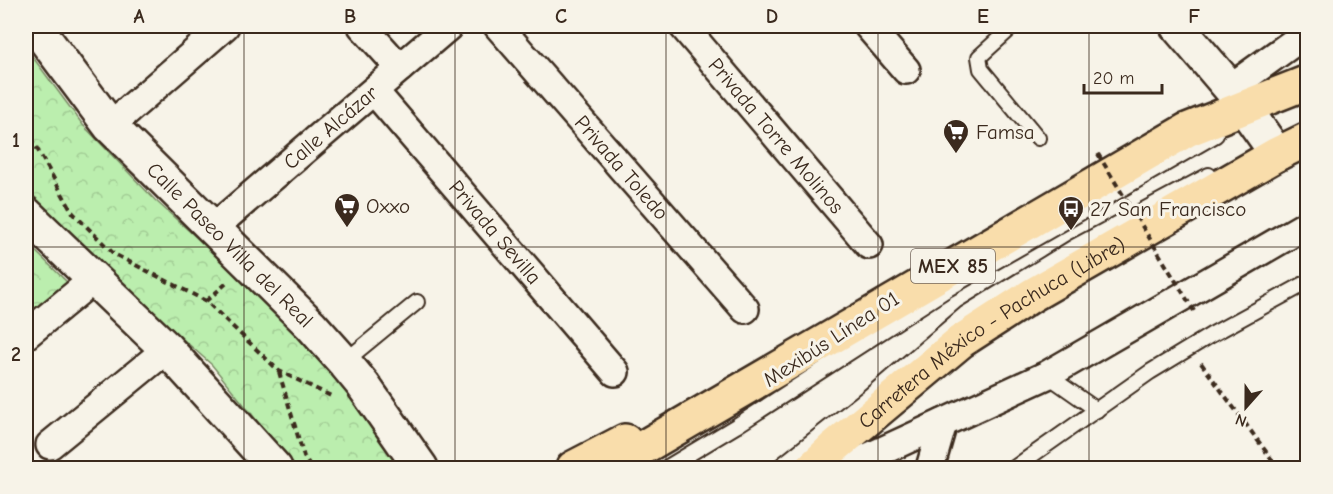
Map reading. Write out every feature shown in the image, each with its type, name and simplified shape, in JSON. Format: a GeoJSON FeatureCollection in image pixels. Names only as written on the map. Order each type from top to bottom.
{"type":"FeatureCollection","features":[{"type":"Feature","properties":{"kind":"main road","name":"Carretera México - Pachuca (Libre)"},"geometry":{"type":"LineString","coordinates":[[812,468],[961,341],[1032,295],[1251,123],[1308,82]]}},
{"type":"Feature","properties":{"kind":"main road","name":"Carretera México - Pachuca (Libre)"},"geometry":{"type":"LineString","coordinates":[[608,468],[1187,130],[1251,123],[1308,139]]}},
{"type":"Feature","properties":{"kind":"main road"},"geometry":{"type":"LineString","coordinates":[[573,468],[668,419],[729,397]]}},
{"type":"Feature","properties":{"kind":"street","name":"Calle Paseo Villa del Real"},"geometry":{"type":"LineString","coordinates":[[35,26],[110,126],[212,230],[311,325],[344,362],[422,468]]}},
{"type":"Feature","properties":{"kind":"street"},"geometry":{"type":"LineString","coordinates":[[110,126],[225,26]]}},
{"type":"Feature","properties":{"kind":"street"},"geometry":{"type":"LineString","coordinates":[[362,26],[400,68]]}},
{"type":"Feature","properties":{"kind":"street","name":"Calle Alcázar"},"geometry":{"type":"LineString","coordinates":[[212,230],[449,26]]}},
{"type":"Feature","properties":{"kind":"street","name":"Privada Toledo"},"geometry":{"type":"LineString","coordinates":[[498,26],[745,309]]}},
{"type":"Feature","properties":{"kind":"street","name":"Privada Torre Molinos"},"geometry":{"type":"LineString","coordinates":[[683,26],[869,245]]}},
{"type":"Feature","properties":{"kind":"street"},"geometry":{"type":"LineString","coordinates":[[868,26],[906,70]]}},
{"type":"Feature","properties":{"kind":"street"},"geometry":{"type":"LineString","coordinates":[[1177,26],[1251,123],[1301,30]]}},
{"type":"Feature","properties":{"kind":"street","name":"Privada Sevilla"},"geometry":{"type":"LineString","coordinates":[[374,90],[615,372]]}},
{"type":"Feature","properties":{"kind":"street"},"geometry":{"type":"LineString","coordinates":[[26,214],[167,349],[268,466]]}},
{"type":"Feature","properties":{"kind":"street"},"geometry":{"type":"LineString","coordinates":[[845,468],[1047,375],[1308,224]]}},
{"type":"Feature","properties":{"kind":"street"},"geometry":{"type":"LineString","coordinates":[[26,335],[94,279]]}},
{"type":"Feature","properties":{"kind":"street"},"geometry":{"type":"LineString","coordinates":[[50,445],[167,349]]}},
{"type":"Feature","properties":{"kind":"street"},"geometry":{"type":"LineString","coordinates":[[930,468],[943,423]]}},
{"type":"Feature","properties":{"kind":"lane"},"geometry":{"type":"LineString","coordinates":[[1013,26],[979,57],[981,69],[1038,138]]}},
{"type":"Feature","properties":{"kind":"lane","name":"Mexibús Línea 01"},"geometry":{"type":"LineString","coordinates":[[778,468],[869,396],[965,314],[1074,247],[1229,165],[1251,123]]}},
{"type":"Feature","properties":{"kind":"lane","name":"Mexibús Línea 01"},"geometry":{"type":"LineString","coordinates":[[666,468],[736,426],[946,290],[1202,141],[1251,123],[1308,126]]}},
{"type":"Feature","properties":{"kind":"lane"},"geometry":{"type":"LineString","coordinates":[[1014,468],[1150,372],[1190,347],[1308,282]]}},
{"type":"Feature","properties":{"kind":"lane"},"geometry":{"type":"LineString","coordinates":[[344,362],[417,302]]}},
{"type":"Feature","properties":{"kind":"lane"},"geometry":{"type":"LineString","coordinates":[[1047,375],[1096,410]]}},
{"type":"Feature","properties":{"kind":"path"},"geometry":{"type":"LineString","coordinates":[[26,129],[73,213],[114,254],[206,301],[279,371],[342,401]]}},
{"type":"Feature","properties":{"kind":"path"},"geometry":{"type":"LineString","coordinates":[[1098,154],[1194,311]]}},
{"type":"Feature","properties":{"kind":"path"},"geometry":{"type":"LineString","coordinates":[[1190,347],[1278,468]]}},
{"type":"Feature","properties":{"kind":"path"},"geometry":{"type":"LineString","coordinates":[[279,371],[304,458],[311,468]]}},
{"type":"Feature","properties":{"kind":"green space"},"geometry":{"type":"Polygon","coordinates":[[[26,48],[83,125],[155,200],[261,296],[308,346],[408,468],[295,468],[212,365],[113,277],[26,188],[26,48]]]}},
{"type":"Feature","properties":{"kind":"green space"},"geometry":{"type":"Polygon","coordinates":[[[26,242],[70,285],[26,319],[26,242]]]}},
{"type":"Feature","properties":{"kind":"place","name":"Famsa"},"geometry":{"type":"Point","coordinates":[956,155]}},
{"type":"Feature","properties":{"kind":"place","name":"Oxxo"},"geometry":{"type":"Point","coordinates":[347,229]}},
{"type":"Feature","properties":{"kind":"place","name":"27 San Francisco"},"geometry":{"type":"Point","coordinates":[1071,232]}}]}
